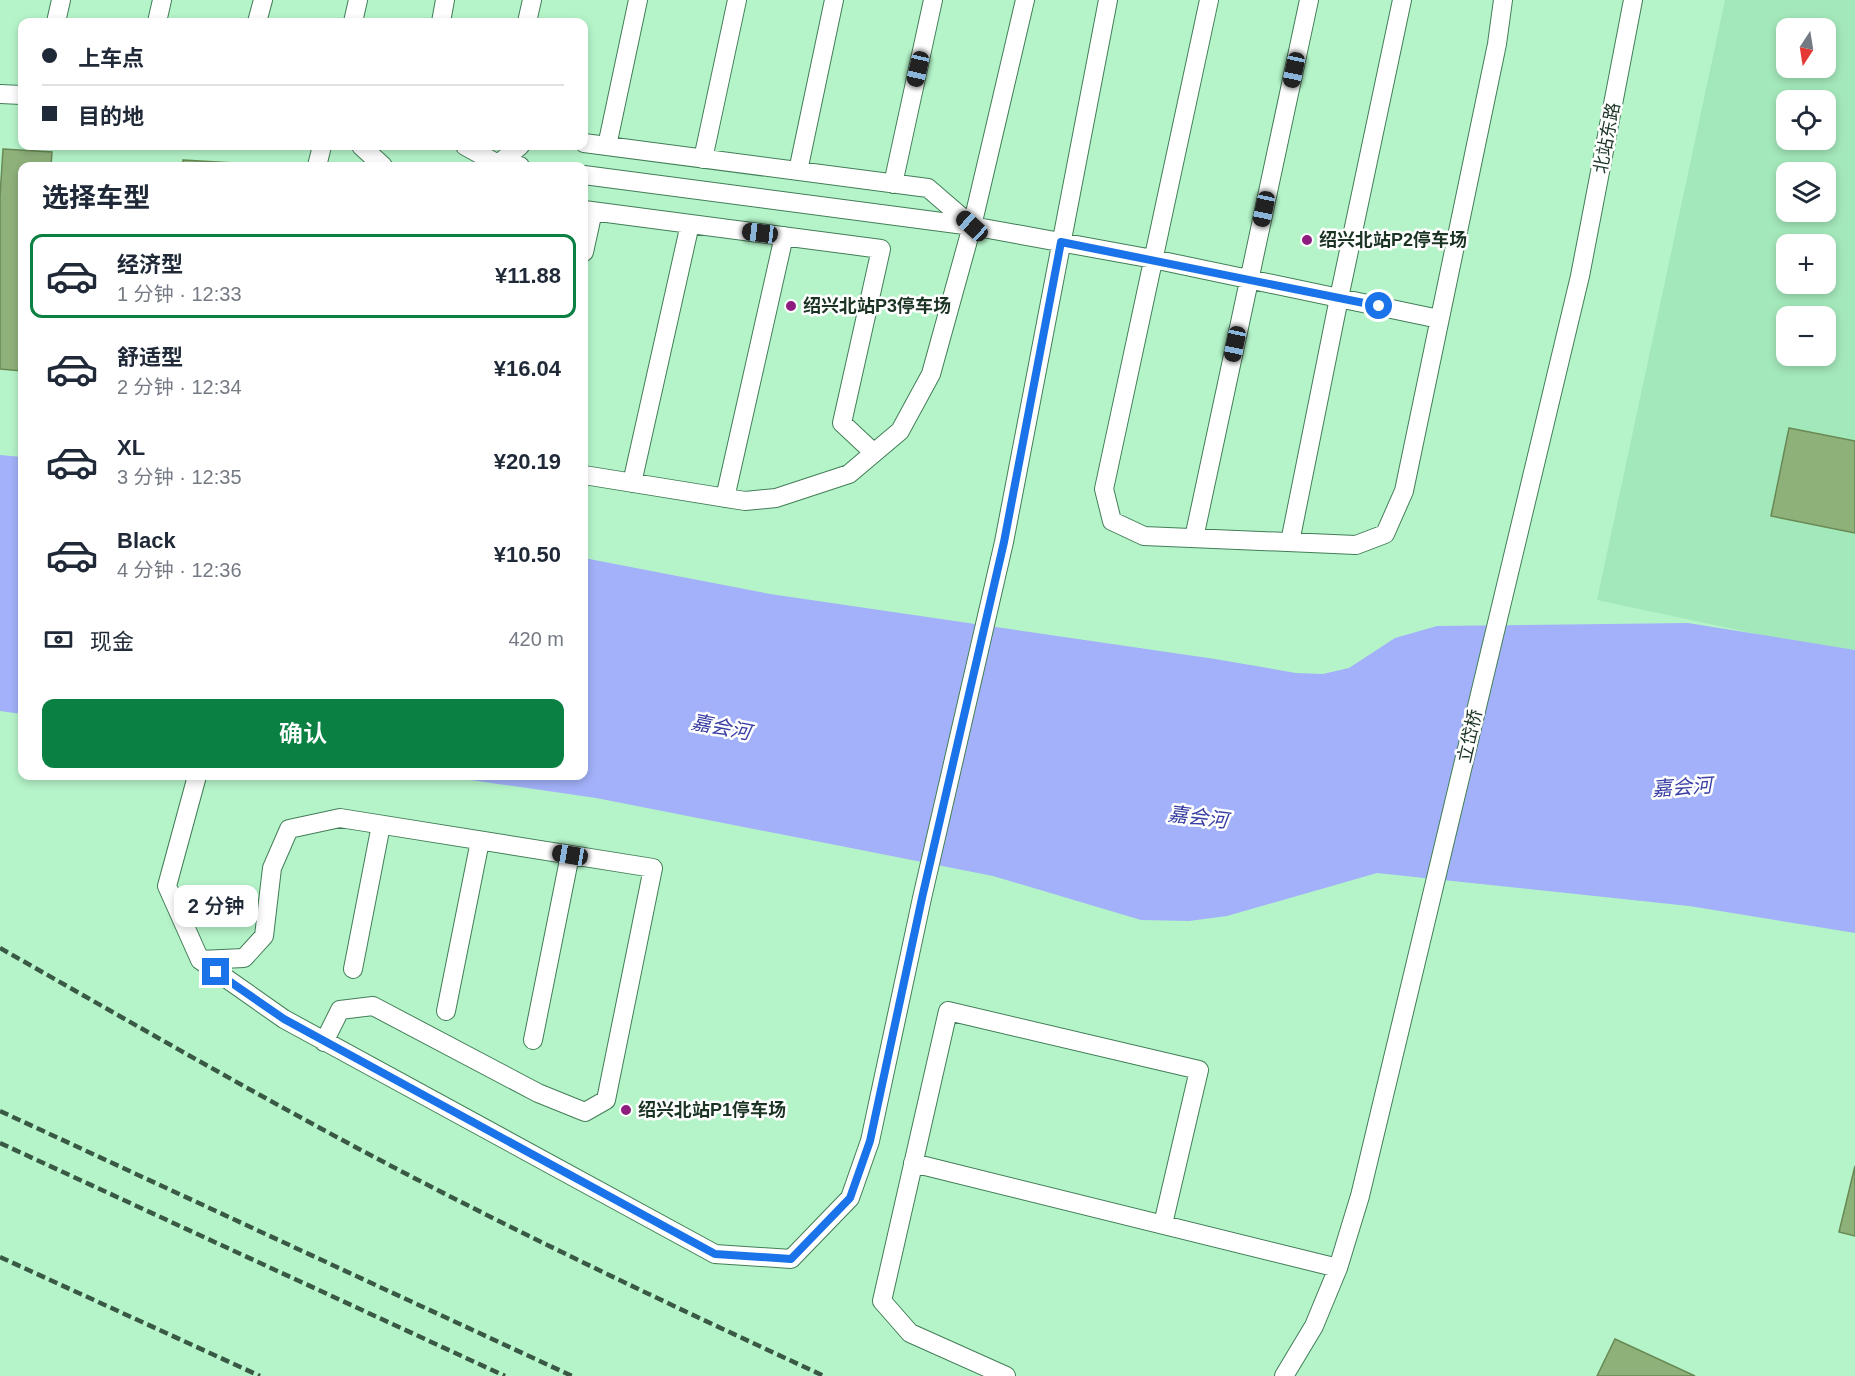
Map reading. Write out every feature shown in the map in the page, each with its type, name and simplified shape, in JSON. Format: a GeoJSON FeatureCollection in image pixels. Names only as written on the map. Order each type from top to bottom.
{"type":"FeatureCollection","features":[{"type":"Feature","properties":{"kind":"lane"},"geometry":{"type":"LineString","coordinates":[[57,18],[61,0]]}},
{"type":"Feature","properties":{"kind":"lane"},"geometry":{"type":"LineString","coordinates":[[158,18],[162,0]]}},
{"type":"Feature","properties":{"kind":"lane"},"geometry":{"type":"LineString","coordinates":[[258,18],[262,0]]}},
{"type":"Feature","properties":{"kind":"lane"},"geometry":{"type":"LineString","coordinates":[[354,18],[358,0]]}},
{"type":"Feature","properties":{"kind":"lane"},"geometry":{"type":"LineString","coordinates":[[442,18],[446,0]]}},
{"type":"Feature","properties":{"kind":"lane"},"geometry":{"type":"LineString","coordinates":[[528,18],[532,0]]}},
{"type":"Feature","properties":{"kind":"lane"},"geometry":{"type":"LineString","coordinates":[[608,146],[638,0]]}},
{"type":"Feature","properties":{"kind":"lane"},"geometry":{"type":"LineString","coordinates":[[703,159],[737,0]]}},
{"type":"Feature","properties":{"kind":"lane"},"geometry":{"type":"LineString","coordinates":[[798,171],[834,0]]}},
{"type":"Feature","properties":{"kind":"lane"},"geometry":{"type":"LineString","coordinates":[[893,184],[933,0]]}},
{"type":"Feature","properties":{"kind":"lane"},"geometry":{"type":"LineString","coordinates":[[588,476],[745,501],[776,498],[849,474],[900,431],[931,374],[972,226],[1025,0]]}},
{"type":"Feature","properties":{"kind":"lane"},"geometry":{"type":"LineString","coordinates":[[196,780],[167,886],[200,960],[284,1019],[715,1254],[791,1259],[850,1198],[870,1141],[922,898],[1004,542],[1108,0]]}},
{"type":"Feature","properties":{"kind":"lane"},"geometry":{"type":"LineString","coordinates":[[1209,0],[1104,489],[1112,521],[1144,536],[1356,545],[1385,534],[1404,491],[1497,44],[1503,0]]}},
{"type":"Feature","properties":{"kind":"lane"},"geometry":{"type":"LineString","coordinates":[[1194,538],[1309,0]]}},
{"type":"Feature","properties":{"kind":"lane"},"geometry":{"type":"LineString","coordinates":[[1290,543],[1402,0]]}},
{"type":"Feature","properties":{"kind":"lane","name":"北站东路"},"geometry":{"type":"LineString","coordinates":[[1580,276],[1633,0]]}},
{"type":"Feature","properties":{"kind":"lane"},"geometry":{"type":"LineString","coordinates":[[0,94],[18,95]]}},
{"type":"Feature","properties":{"kind":"lane"},"geometry":{"type":"LineString","coordinates":[[588,144],[928,188],[972,226]]}},
{"type":"Feature","properties":{"kind":"lane"},"geometry":{"type":"LineString","coordinates":[[366,150],[379,162]]}},
{"type":"Feature","properties":{"kind":"lane"},"geometry":{"type":"LineString","coordinates":[[475,150],[499,160],[514,150]]}},
{"type":"Feature","properties":{"kind":"lane"},"geometry":{"type":"LineString","coordinates":[[588,176],[972,226],[1153,259],[1439,319]]}},
{"type":"Feature","properties":{"kind":"lane"},"geometry":{"type":"LineString","coordinates":[[588,210],[881,249],[842,423],[874,453]]}},
{"type":"Feature","properties":{"kind":"lane"},"geometry":{"type":"LineString","coordinates":[[632,483],[690,224]]}},
{"type":"Feature","properties":{"kind":"lane"},"geometry":{"type":"LineString","coordinates":[[725,498],[784,236]]}},
{"type":"Feature","properties":{"kind":"lane","name":"立岱桥"},"geometry":{"type":"LineString","coordinates":[[1338,1268],[1360,1196],[1580,276]]}},
{"type":"Feature","properties":{"kind":"lane"},"geometry":{"type":"LineString","coordinates":[[200,960],[243,958],[264,936],[272,868],[289,829],[340,818],[652,868],[606,1100],[585,1112],[538,1093],[373,1006],[340,1010],[324,1041]]}},
{"type":"Feature","properties":{"kind":"lane"},"geometry":{"type":"LineString","coordinates":[[353,969],[381,825]]}},
{"type":"Feature","properties":{"kind":"lane"},"geometry":{"type":"LineString","coordinates":[[446,1011],[480,841]]}},
{"type":"Feature","properties":{"kind":"lane"},"geometry":{"type":"LineString","coordinates":[[533,1040],[570,855]]}},
{"type":"Feature","properties":{"kind":"lane"},"geometry":{"type":"LineString","coordinates":[[1006,1376],[910,1333],[882,1301],[948,1011],[1199,1070],[1163,1224]]}},
{"type":"Feature","properties":{"kind":"lane"},"geometry":{"type":"LineString","coordinates":[[913,1163],[1338,1268],[1314,1326],[1284,1376]]}},
{"type":"Feature","properties":{"kind":"shaded area"},"geometry":{"type":"Polygon","coordinates":[[[1725,0],[1855,0],[1855,655],[1597,600],[1725,0]]]}},
{"type":"Feature","properties":{"kind":"water"},"geometry":{"type":"Polygon","coordinates":[[[0,455],[18,457],[18,713],[0,711],[0,455]]]}},
{"type":"Feature","properties":{"kind":"water","name":"嘉会河"},"geometry":{"type":"Polygon","coordinates":[[[588,559],[770,594],[1215,659],[1296,673],[1323,674],[1349,668],[1395,638],[1437,626],[1688,623],[1855,650],[1855,933],[1689,906],[1377,873],[1227,916],[1189,921],[1141,920],[993,876],[596,798],[471,780],[588,780],[588,559]]]}},
{"type":"Feature","properties":{"kind":"building"},"geometry":{"type":"Polygon","coordinates":[[[3,149],[52,152],[51,162],[18,162],[18,371],[0,369],[0,196],[3,149]]]}},
{"type":"Feature","properties":{"kind":"building"},"geometry":{"type":"Polygon","coordinates":[[[183,160],[217,162],[183,162],[183,160]]]}},
{"type":"Feature","properties":{"kind":"building"},"geometry":{"type":"Polygon","coordinates":[[[1789,428],[1855,441],[1855,533],[1771,516],[1789,428]]]}},
{"type":"Feature","properties":{"kind":"building"},"geometry":{"type":"Polygon","coordinates":[[[1855,1166],[1855,1236],[1839,1232],[1855,1166]]]}},
{"type":"Feature","properties":{"kind":"building"},"geometry":{"type":"Polygon","coordinates":[[[1615,1339],[1695,1376],[1597,1376],[1615,1339]]]}},
{"type":"Feature","properties":{"kind":"railway"},"geometry":{"type":"LineString","coordinates":[[0,948],[355,1147],[518,1231],[824,1376]]}},
{"type":"Feature","properties":{"kind":"railway"},"geometry":{"type":"LineString","coordinates":[[0,1111],[572,1376]]}},
{"type":"Feature","properties":{"kind":"railway"},"geometry":{"type":"LineString","coordinates":[[0,1143],[505,1376]]}},
{"type":"Feature","properties":{"kind":"railway"},"geometry":{"type":"LineString","coordinates":[[0,1257],[260,1376]]}},
{"type":"Feature","properties":{"kind":"place","name":"绍兴北站P2停车场"},"geometry":{"type":"Point","coordinates":[1307,240]}},
{"type":"Feature","properties":{"kind":"place","name":"绍兴北站P3停车场"},"geometry":{"type":"Point","coordinates":[791,306]}},
{"type":"Feature","properties":{"kind":"place","name":"绍兴北站P1停车场"},"geometry":{"type":"Point","coordinates":[626,1110]}},
{"type":"Feature","properties":{"kind":"route"},"geometry":{"type":"LineString","coordinates":[[216,972],[284,1019],[715,1254],[791,1259],[850,1198],[870,1141],[922,898],[1004,542],[1061,242],[1379,306]]}}]}
